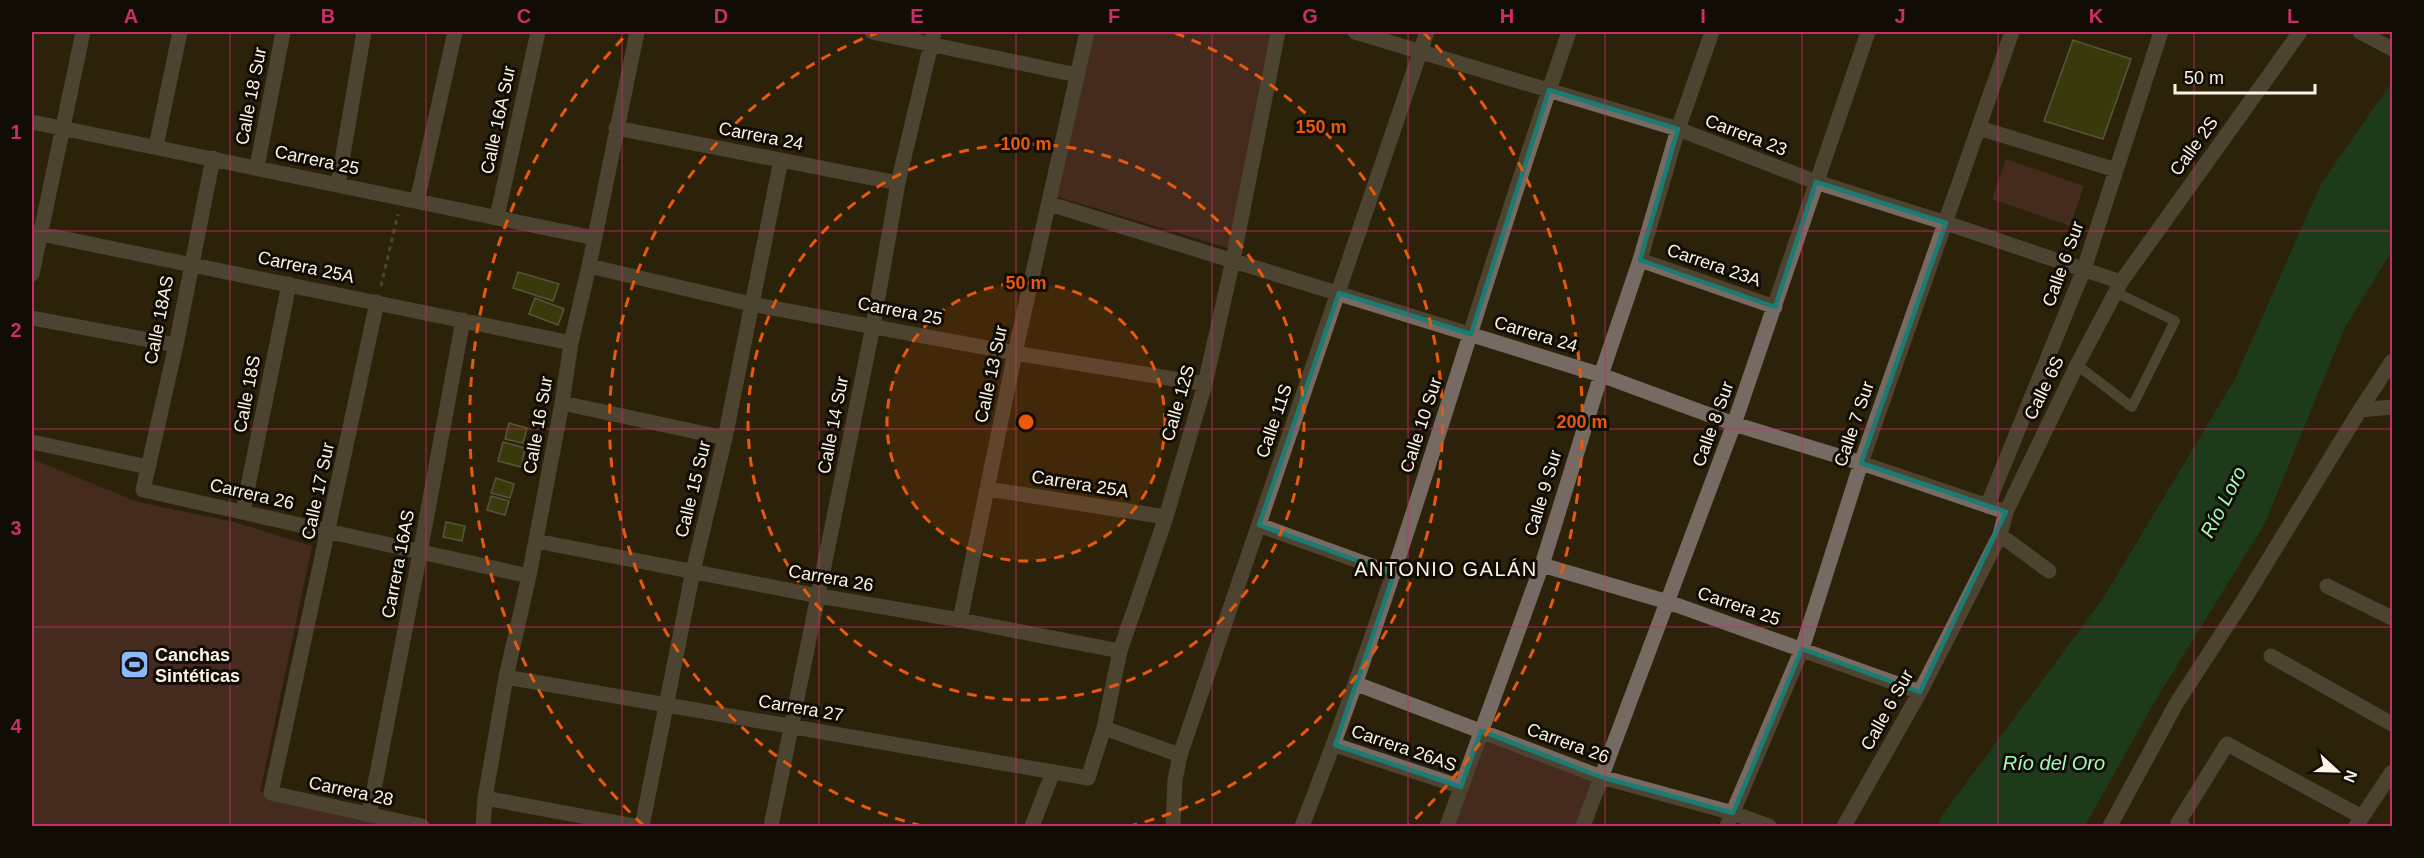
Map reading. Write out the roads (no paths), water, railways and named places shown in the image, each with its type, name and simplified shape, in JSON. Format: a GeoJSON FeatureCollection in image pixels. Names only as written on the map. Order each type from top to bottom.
{"type":"FeatureCollection","features":[{"type":"Feature","properties":{"kind":"street"},"geometry":{"type":"LineString","coordinates":[[32,274],[36,233],[63,129],[83,32]]}},
{"type":"Feature","properties":{"kind":"street"},"geometry":{"type":"LineString","coordinates":[[156,146],[180,32]]}},
{"type":"Feature","properties":{"kind":"street","name":"Calle 18 Sur"},"geometry":{"type":"LineString","coordinates":[[256,167],[283,32]]}},
{"type":"Feature","properties":{"kind":"street"},"geometry":{"type":"LineString","coordinates":[[338,184],[364,32]]}},
{"type":"Feature","properties":{"kind":"street"},"geometry":{"type":"LineString","coordinates":[[410,199],[455,32]]}},
{"type":"Feature","properties":{"kind":"street","name":"Calle 16A Sur"},"geometry":{"type":"LineString","coordinates":[[497,217],[538,32]]}},
{"type":"Feature","properties":{"kind":"street","name":"Calle 16 Sur"},"geometry":{"type":"LineString","coordinates":[[483,826],[485,798],[506,676],[536,541],[571,343],[637,32]]}},
{"type":"Feature","properties":{"kind":"street"},"geometry":{"type":"LineString","coordinates":[[872,32],[933,38],[1077,75]]}},
{"type":"Feature","properties":{"kind":"street","name":"Calle 13 Sur"},"geometry":{"type":"LineString","coordinates":[[960,620],[1015,353],[1087,32]]}},
{"type":"Feature","properties":{"kind":"street","name":"Calle 12S"},"geometry":{"type":"LineString","coordinates":[[1088,778],[1104,728],[1120,651],[1166,517],[1205,384],[1233,260],[1278,32]]}},
{"type":"Feature","properties":{"kind":"street","name":"Carrera 23"},"geometry":{"type":"LineString","coordinates":[[1355,32],[1678,129],[1816,182],[2084,269],[2118,287]]}},
{"type":"Feature","properties":{"kind":"street","name":"Calle 11S"},"geometry":{"type":"LineString","coordinates":[[1173,826],[1175,780],[1180,755],[1427,32]]}},
{"type":"Feature","properties":{"kind":"street","name":"Calle 10 Sur"},"geometry":{"type":"LineString","coordinates":[[1302,826],[1335,745],[1394,574],[1569,32]]}},
{"type":"Feature","properties":{"kind":"street","name":"Calle 9 Sur"},"geometry":{"type":"LineString","coordinates":[[1447,826],[1542,565],[1601,375],[1640,260],[1678,129],[1712,32]]}},
{"type":"Feature","properties":{"kind":"street","name":"Calle 8 Sur"},"geometry":{"type":"LineString","coordinates":[[1583,826],[1734,424],[1868,32]]}},
{"type":"Feature","properties":{"kind":"street","name":"Calle 7 Sur"},"geometry":{"type":"LineString","coordinates":[[1730,820],[1802,649],[1861,463],[2012,32]]}},
{"type":"Feature","properties":{"kind":"street","name":"Calle 6 Sur"},"geometry":{"type":"LineString","coordinates":[[1988,506],[2084,269],[2161,32]]}},
{"type":"Feature","properties":{"kind":"street","name":"Calle 2S"},"geometry":{"type":"LineString","coordinates":[[2118,287],[2300,32]]}},
{"type":"Feature","properties":{"kind":"street"},"geometry":{"type":"LineString","coordinates":[[2360,32],[2387,46]]}},
{"type":"Feature","properties":{"kind":"street","name":"Calle 14 Sur"},"geometry":{"type":"LineString","coordinates":[[771,826],[873,326],[898,183],[933,38]]}},
{"type":"Feature","properties":{"kind":"street","name":"Carrera 25"},"geometry":{"type":"LineString","coordinates":[[32,122],[595,238]]}},
{"type":"Feature","properties":{"kind":"street","name":"Carrera 24"},"geometry":{"type":"LineString","coordinates":[[616,128],[898,183]]}},
{"type":"Feature","properties":{"kind":"street"},"geometry":{"type":"LineString","coordinates":[[1978,128],[2116,170]]}},
{"type":"Feature","properties":{"kind":"street","name":"Calle 18AS"},"geometry":{"type":"LineString","coordinates":[[143,490],[176,345],[190,263],[213,158]]}},
{"type":"Feature","properties":{"kind":"street","name":"Calle 15 Sur"},"geometry":{"type":"LineString","coordinates":[[642,826],[665,703],[693,571],[725,438],[781,160]]}},
{"type":"Feature","properties":{"kind":"street","name":"Carrera 24"},"geometry":{"type":"LineString","coordinates":[[1050,204],[1601,375],[1734,424],[1861,463],[2006,512]]}},
{"type":"Feature","properties":{"kind":"street","name":"Carrera 25A"},"geometry":{"type":"LineString","coordinates":[[36,233],[571,343]]}},
{"type":"Feature","properties":{"kind":"street","name":"Carrera 23A"},"geometry":{"type":"LineString","coordinates":[[1640,260],[1775,307]]}},
{"type":"Feature","properties":{"kind":"street","name":"Carrera 25"},"geometry":{"type":"LineString","coordinates":[[589,266],[751,304],[1015,353],[1205,384]]}},
{"type":"Feature","properties":{"kind":"street","name":"Calle 18S"},"geometry":{"type":"LineString","coordinates":[[243,511],[289,284]]}},
{"type":"Feature","properties":{"kind":"street","name":"Calle 6S"},"geometry":{"type":"LineString","coordinates":[[2006,512],[2077,364],[2118,287]]}},
{"type":"Feature","properties":{"kind":"street","name":"Calle 17 Sur"},"geometry":{"type":"LineString","coordinates":[[271,794],[377,302]]}},
{"type":"Feature","properties":{"kind":"street"},"geometry":{"type":"LineString","coordinates":[[32,318],[176,345]]}},
{"type":"Feature","properties":{"kind":"street","name":"Carrera 16AS"},"geometry":{"type":"LineString","coordinates":[[369,815],[463,320]]}},
{"type":"Feature","properties":{"kind":"street"},"geometry":{"type":"LineString","coordinates":[[2110,826],[2176,704],[2246,598],[2360,410],[2392,362]]}},
{"type":"Feature","properties":{"kind":"street"},"geometry":{"type":"LineString","coordinates":[[562,404],[725,438]]}},
{"type":"Feature","properties":{"kind":"street"},"geometry":{"type":"LineString","coordinates":[[2360,410],[2392,407]]}},
{"type":"Feature","properties":{"kind":"street"},"geometry":{"type":"LineString","coordinates":[[32,442],[148,467]]}},
{"type":"Feature","properties":{"kind":"street","name":"Carrera 25A"},"geometry":{"type":"LineString","coordinates":[[988,489],[1166,517]]}},
{"type":"Feature","properties":{"kind":"street","name":"Carrera 26"},"geometry":{"type":"LineString","coordinates":[[143,490],[529,576]]}},
{"type":"Feature","properties":{"kind":"street","name":"Calle 6 Sur"},"geometry":{"type":"LineString","coordinates":[[1844,826],[1920,692],[2000,535],[2006,512]]}},
{"type":"Feature","properties":{"kind":"street"},"geometry":{"type":"LineString","coordinates":[[1259,525],[1394,574]]}},
{"type":"Feature","properties":{"kind":"street"},"geometry":{"type":"LineString","coordinates":[[2000,535],[2049,571]]}},
{"type":"Feature","properties":{"kind":"street","name":"Carrera 26"},"geometry":{"type":"LineString","coordinates":[[536,541],[1120,651]]}},
{"type":"Feature","properties":{"kind":"street","name":"Carrera 25"},"geometry":{"type":"LineString","coordinates":[[1542,565],[1668,602],[1920,692]]}},
{"type":"Feature","properties":{"kind":"street"},"geometry":{"type":"LineString","coordinates":[[2326,586],[2392,618]]}},
{"type":"Feature","properties":{"kind":"street"},"geometry":{"type":"LineString","coordinates":[[2271,656],[2392,724]]}},
{"type":"Feature","properties":{"kind":"street","name":"Carrera 27"},"geometry":{"type":"LineString","coordinates":[[506,676],[1088,778]]}},
{"type":"Feature","properties":{"kind":"street","name":"Carrera 26"},"geometry":{"type":"LineString","coordinates":[[1357,684],[1600,777],[1730,820],[1769,826]]}},
{"type":"Feature","properties":{"kind":"street"},"geometry":{"type":"LineString","coordinates":[[1104,728],[1180,755]]}},
{"type":"Feature","properties":{"kind":"street"},"geometry":{"type":"LineString","coordinates":[[2181,825],[2227,744],[2359,822],[2392,772]]}},
{"type":"Feature","properties":{"kind":"street","name":"Carrera 26AS"},"geometry":{"type":"LineString","coordinates":[[1335,745],[1461,787]]}},
{"type":"Feature","properties":{"kind":"street"},"geometry":{"type":"LineString","coordinates":[[1032,826],[1053,772]]}},
{"type":"Feature","properties":{"kind":"street","name":"Carrera 28"},"geometry":{"type":"LineString","coordinates":[[271,794],[422,826]]}},
{"type":"Feature","properties":{"kind":"street"},"geometry":{"type":"LineString","coordinates":[[485,798],[635,826]]}},
{"type":"Feature","properties":{"kind":"lane"},"geometry":{"type":"LineString","coordinates":[[2077,364],[2132,407],[2175,321],[2118,287]]}},
{"type":"Feature","properties":{"kind":"water","name":"Río del Oro"},"geometry":{"type":"Polygon","coordinates":[[[2392,82],[2392,251],[2345,327],[2265,523],[2152,706],[2085,826],[1937,826],[1941,817],[2104,597],[2235,379],[2321,184],[2392,82]]]}},
{"type":"Feature","properties":{"kind":"place","name":"Canchas Sintéticas"},"geometry":{"type":"Point","coordinates":[134,665]}},
{"type":"Feature","properties":{"kind":"district","name":"ANTONIO GALÁN"},"geometry":{"type":"Point","coordinates":[1446,569]}},
{"type":"Feature","properties":{"kind":"water label","name":"Río Loro"},"geometry":{"type":"Point","coordinates":[2223,502]}}]}
